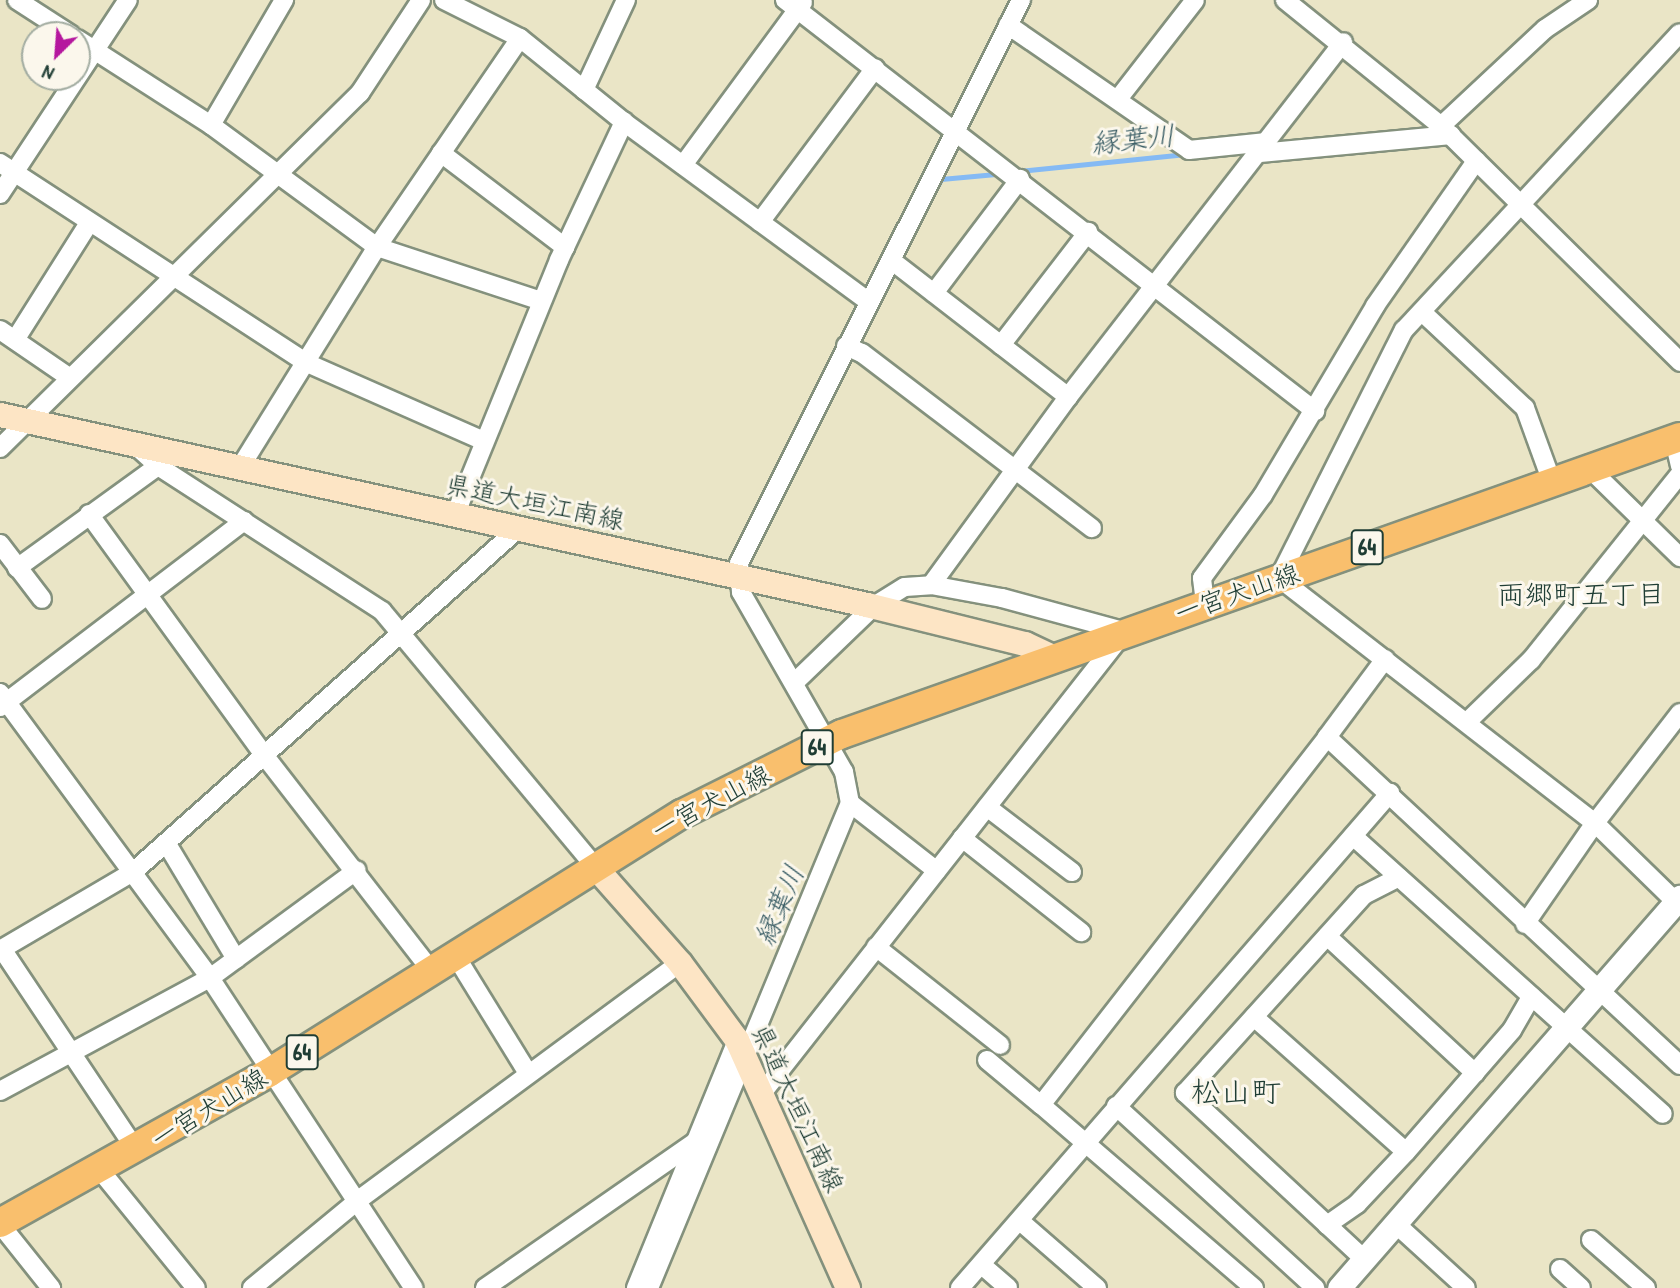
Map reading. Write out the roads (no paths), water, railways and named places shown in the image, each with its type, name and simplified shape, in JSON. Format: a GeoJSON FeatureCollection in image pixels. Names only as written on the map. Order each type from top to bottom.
{"type":"FeatureCollection","features":[{"type":"Feature","properties":{"kind":"main road","name":"県道大垣江南線"},"geometry":{"type":"LineString","coordinates":[[0,415],[874,606],[1025,644],[1054,657]]}},
{"type":"Feature","properties":{"kind":"main road","name":"一宮犬山線"},"geometry":{"type":"LineString","coordinates":[[0,1224],[136,1150],[270,1072],[682,814],[828,742],[1054,657],[1552,482],[1590,469],[1678,447]]}},
{"type":"Feature","properties":{"kind":"main road","name":"県道大垣江南線"},"geometry":{"type":"LineString","coordinates":[[596,868],[680,963],[741,1048],[763,1092],[848,1288]]}},
{"type":"Feature","properties":{"kind":"street"},"geometry":{"type":"LineString","coordinates":[[17,0],[49,21]]}},
{"type":"Feature","properties":{"kind":"street"},"geometry":{"type":"LineString","coordinates":[[0,194],[7,167],[95,50],[128,0]]}},
{"type":"Feature","properties":{"kind":"street"},"geometry":{"type":"LineString","coordinates":[[211,125],[284,0]]}},
{"type":"Feature","properties":{"kind":"street"},"geometry":{"type":"LineString","coordinates":[[0,448],[360,93],[421,0]]}},
{"type":"Feature","properties":{"kind":"street"},"geometry":{"type":"LineString","coordinates":[[444,0],[520,38],[624,122],[869,302]]}},
{"type":"Feature","properties":{"kind":"street"},"geometry":{"type":"LineString","coordinates":[[584,90],[626,0]]}},
{"type":"Feature","properties":{"kind":"street"},"geometry":{"type":"LineString","coordinates":[[1118,99],[1195,0]]}},
{"type":"Feature","properties":{"kind":"street"},"geometry":{"type":"LineString","coordinates":[[1284,0],[1343,42],[1446,131],[1680,362]]}},
{"type":"Feature","properties":{"kind":"street"},"geometry":{"type":"LineString","coordinates":[[636,1288],[659,1248],[741,1048],[850,803],[844,772],[741,592],[738,576],[745,546],[957,130],[1012,9],[1118,99],[1189,150],[1264,147],[1446,131],[1545,29],[1588,0]]}},
{"type":"Feature","properties":{"kind":"street"},"geometry":{"type":"LineString","coordinates":[[683,165],[796,3],[875,68],[1315,411]]}},
{"type":"Feature","properties":{"kind":"street"},"geometry":{"type":"LineString","coordinates":[[1339,1288],[1397,1225],[1678,899],[1595,822],[1279,578],[1398,342],[1519,204],[1680,33]]}},
{"type":"Feature","properties":{"kind":"street"},"geometry":{"type":"LineString","coordinates":[[241,466],[377,247],[520,38]]}},
{"type":"Feature","properties":{"kind":"street"},"geometry":{"type":"LineString","coordinates":[[931,585],[1068,397],[1157,286],[1343,42]]}},
{"type":"Feature","properties":{"kind":"street"},"geometry":{"type":"LineString","coordinates":[[91,48],[211,125],[275,175],[377,247],[541,301]]}},
{"type":"Feature","properties":{"kind":"street"},"geometry":{"type":"LineString","coordinates":[[760,222],[875,68]]}},
{"type":"Feature","properties":{"kind":"street"},"geometry":{"type":"LineString","coordinates":[[455,515],[541,301],[624,122]]}},
{"type":"Feature","properties":{"kind":"street"},"geometry":{"type":"LineString","coordinates":[[441,153],[565,247]]}},
{"type":"Feature","properties":{"kind":"street"},"geometry":{"type":"LineString","coordinates":[[1205,603],[1202,578],[1263,495],[1375,306],[1476,161]]}},
{"type":"Feature","properties":{"kind":"street"},"geometry":{"type":"LineString","coordinates":[[7,167],[307,363],[484,441]]}},
{"type":"Feature","properties":{"kind":"street"},"geometry":{"type":"LineString","coordinates":[[934,293],[1020,179]]}},
{"type":"Feature","properties":{"kind":"street"},"geometry":{"type":"LineString","coordinates":[[71,377],[7,335],[89,223]]}},
{"type":"Feature","properties":{"kind":"street"},"geometry":{"type":"LineString","coordinates":[[1000,345],[1088,232]]}},
{"type":"Feature","properties":{"kind":"street"},"geometry":{"type":"LineString","coordinates":[[891,260],[1068,397]]}},
{"type":"Feature","properties":{"kind":"street"},"geometry":{"type":"LineString","coordinates":[[1422,312],[1525,408],[1552,482]]}},
{"type":"Feature","properties":{"kind":"street"},"geometry":{"type":"LineString","coordinates":[[846,346],[1092,528]]}},
{"type":"Feature","properties":{"kind":"street"},"geometry":{"type":"LineString","coordinates":[[135,445],[159,467],[382,611],[596,868]]}},
{"type":"Feature","properties":{"kind":"street"},"geometry":{"type":"LineString","coordinates":[[17,568],[89,514],[159,467]]}},
{"type":"Feature","properties":{"kind":"street"},"geometry":{"type":"LineString","coordinates":[[1590,469],[1680,557]]}},
{"type":"Feature","properties":{"kind":"street"},"geometry":{"type":"LineString","coordinates":[[1467,722],[1531,660],[1680,474]]}},
{"type":"Feature","properties":{"kind":"street"},"geometry":{"type":"LineString","coordinates":[[89,514],[264,755],[357,870],[443,962],[528,1073]]}},
{"type":"Feature","properties":{"kind":"street"},"geometry":{"type":"LineString","coordinates":[[244,521],[2,700],[210,978],[414,1288]]}},
{"type":"Feature","properties":{"kind":"street"},"geometry":{"type":"LineString","coordinates":[[136,1150],[1,950],[133,872],[519,528]]}},
{"type":"Feature","properties":{"kind":"street"},"geometry":{"type":"LineString","coordinates":[[0,544],[42,599]]}},
{"type":"Feature","properties":{"kind":"street"},"geometry":{"type":"LineString","coordinates":[[763,1092],[1125,633],[1002,598],[931,585],[905,587],[874,606],[794,683]]}},
{"type":"Feature","properties":{"kind":"street"},"geometry":{"type":"LineString","coordinates":[[1041,1105],[1385,659]]}},
{"type":"Feature","properties":{"kind":"street"},"geometry":{"type":"LineString","coordinates":[[1525,924],[1595,822],[1680,713]]}},
{"type":"Feature","properties":{"kind":"street"},"geometry":{"type":"LineString","coordinates":[[1327,737],[1390,793],[1599,993],[1680,1065]]}},
{"type":"Feature","properties":{"kind":"street"},"geometry":{"type":"LineString","coordinates":[[960,1288],[982,1266],[1086,1140],[1390,793]]}},
{"type":"Feature","properties":{"kind":"street"},"geometry":{"type":"LineString","coordinates":[[850,803],[937,871]]}},
{"type":"Feature","properties":{"kind":"street"},"geometry":{"type":"LineString","coordinates":[[987,807],[1072,872]]}},
{"type":"Feature","properties":{"kind":"street"},"geometry":{"type":"LineString","coordinates":[[1353,836],[1663,1114]]}},
{"type":"Feature","properties":{"kind":"street"},"geometry":{"type":"LineString","coordinates":[[962,838],[1082,932]]}},
{"type":"Feature","properties":{"kind":"street"},"geometry":{"type":"LineString","coordinates":[[167,844],[236,959]]}},
{"type":"Feature","properties":{"kind":"street"},"geometry":{"type":"LineString","coordinates":[[0,1091],[210,978],[357,870]]}},
{"type":"Feature","properties":{"kind":"street"},"geometry":{"type":"LineString","coordinates":[[1365,1260],[1185,1093],[1364,895],[1399,877]]}},
{"type":"Feature","properties":{"kind":"street"},"geometry":{"type":"LineString","coordinates":[[1327,936],[1475,1073]]}},
{"type":"Feature","properties":{"kind":"street"},"geometry":{"type":"LineString","coordinates":[[876,947],[1000,1045]]}},
{"type":"Feature","properties":{"kind":"street"},"geometry":{"type":"LineString","coordinates":[[252,1288],[358,1200],[680,963]]}},
{"type":"Feature","properties":{"kind":"street"},"geometry":{"type":"LineString","coordinates":[[1327,1225],[1357,1204],[1406,1152],[1512,1030],[1532,996]]}},
{"type":"Feature","properties":{"kind":"street"},"geometry":{"type":"LineString","coordinates":[[1254,1017],[1406,1152]]}},
{"type":"Feature","properties":{"kind":"street"},"geometry":{"type":"LineString","coordinates":[[987,1060],[1086,1140],[1254,1288]]}},
{"type":"Feature","properties":{"kind":"street"},"geometry":{"type":"LineString","coordinates":[[1116,1106],[1315,1288]]}},
{"type":"Feature","properties":{"kind":"street"},"geometry":{"type":"LineString","coordinates":[[485,1288],[699,1149]]}},
{"type":"Feature","properties":{"kind":"street"},"geometry":{"type":"LineString","coordinates":[[100,1170],[196,1288]]}},
{"type":"Feature","properties":{"kind":"street"},"geometry":{"type":"LineString","coordinates":[[1020,1221],[1097,1288]]}},
{"type":"Feature","properties":{"kind":"street"},"geometry":{"type":"LineString","coordinates":[[0,1224],[51,1288]]}},
{"type":"Feature","properties":{"kind":"street"},"geometry":{"type":"LineString","coordinates":[[1397,1225],[1466,1288]]}},
{"type":"Feature","properties":{"kind":"street"},"geometry":{"type":"LineString","coordinates":[[1591,1240],[1646,1288]]}},
{"type":"Feature","properties":{"kind":"street"},"geometry":{"type":"LineString","coordinates":[[649,1288],[659,1248]]}},
{"type":"Feature","properties":{"kind":"street"},"geometry":{"type":"LineString","coordinates":[[982,1266],[1008,1288]]}},
{"type":"Feature","properties":{"kind":"street"},"geometry":{"type":"LineString","coordinates":[[1560,1269],[1581,1288]]}},
{"type":"Feature","properties":{"kind":"waterway","name":"縁葉川"},"geometry":{"type":"LineString","coordinates":[[1019,171],[1186,154]]}},
{"type":"Feature","properties":{"kind":"waterway","name":"縁葉川"},"geometry":{"type":"LineString","coordinates":[[938,185],[941,179],[996,174]]}},
{"type":"Feature","properties":{"kind":"district","name":"両郷町五丁目"},"geometry":{"type":"Point","coordinates":[1581,594]}},
{"type":"Feature","properties":{"kind":"district","name":"松山町"},"geometry":{"type":"Point","coordinates":[1236,1091]}}]}
